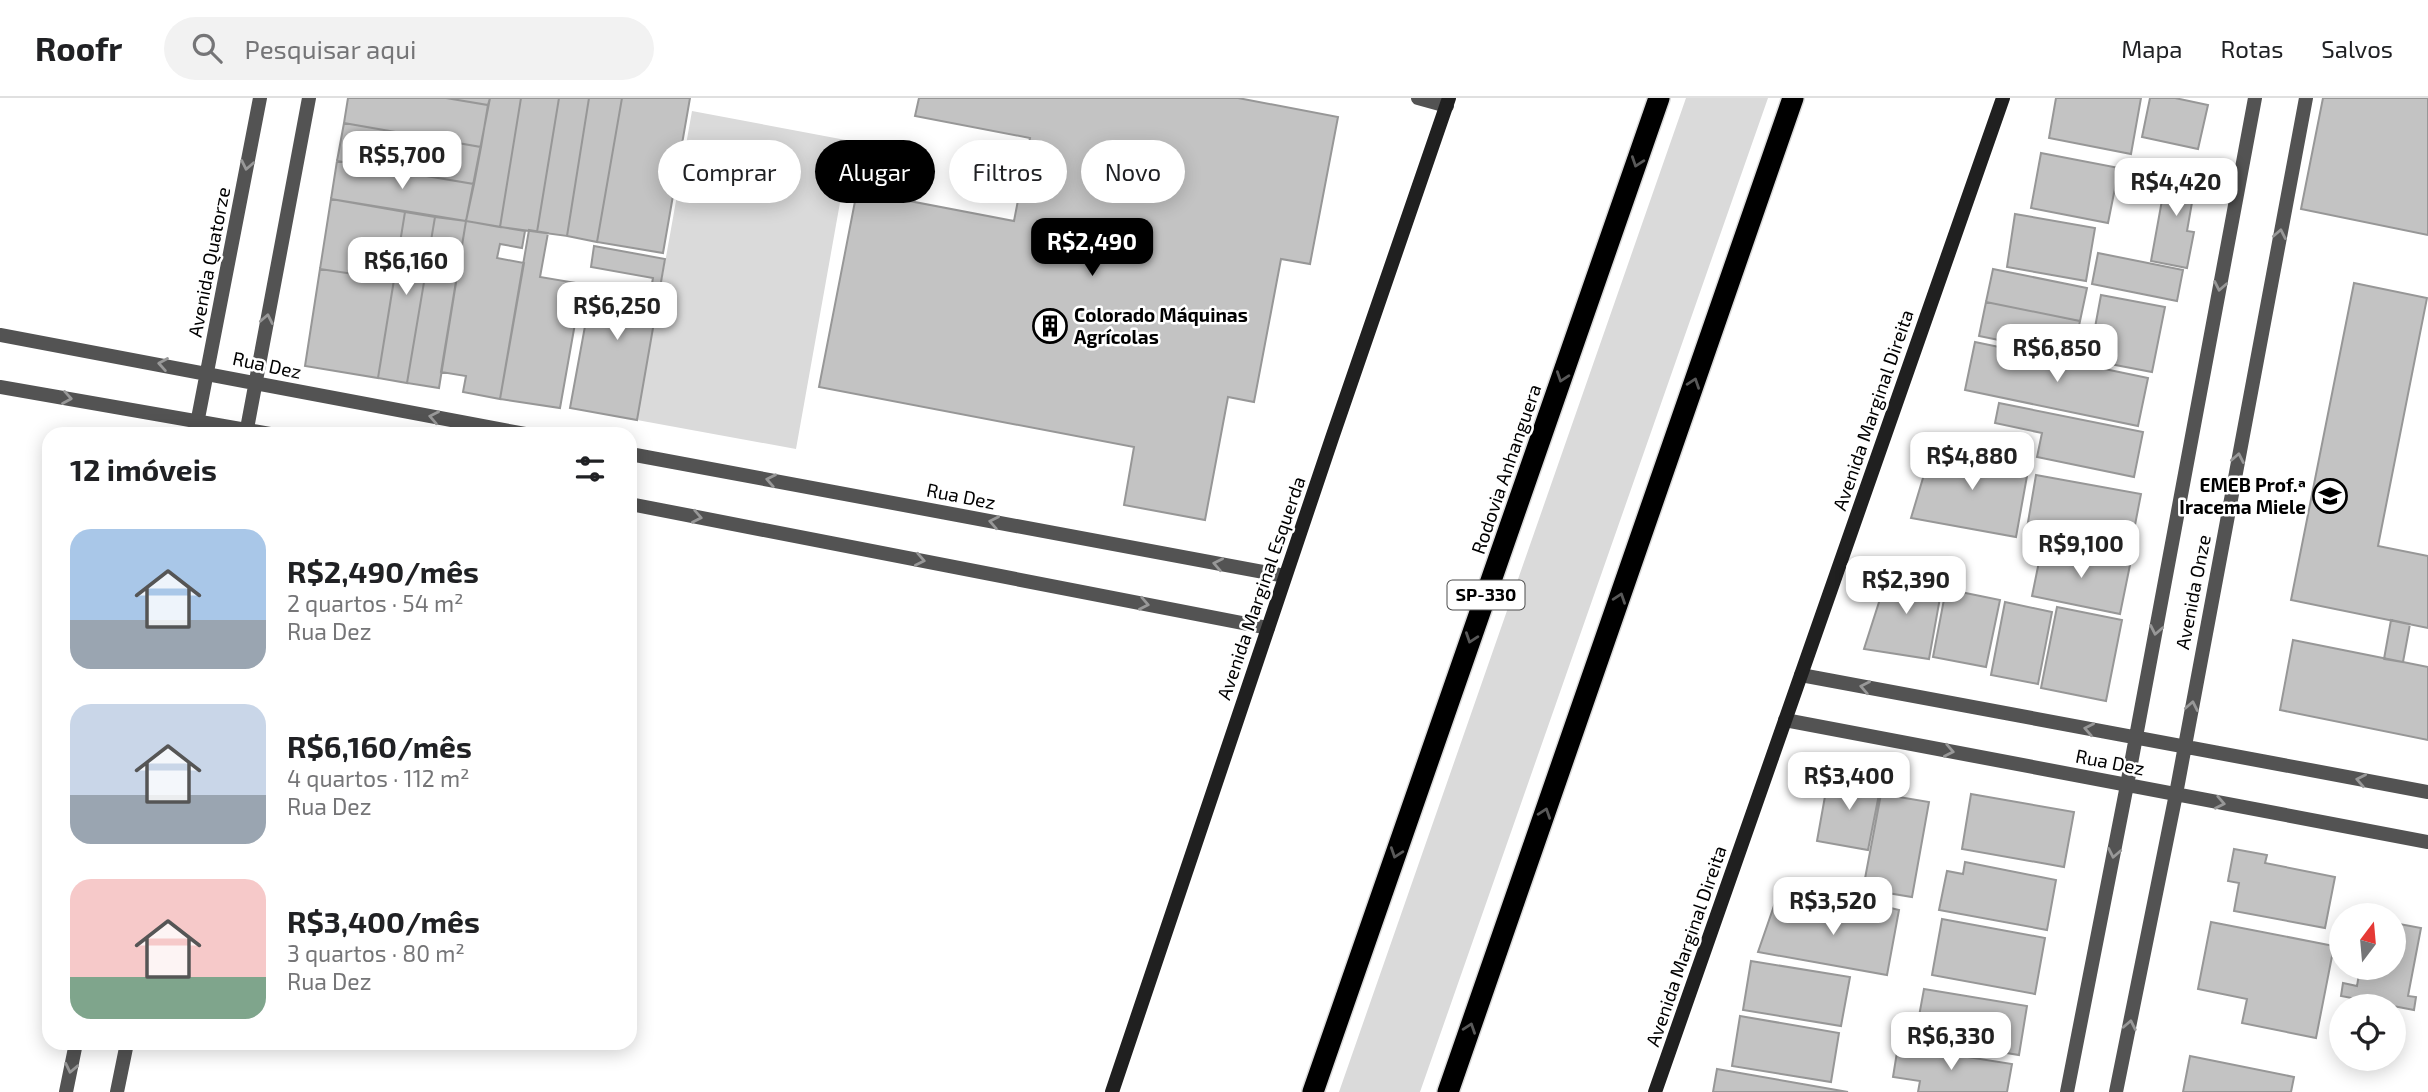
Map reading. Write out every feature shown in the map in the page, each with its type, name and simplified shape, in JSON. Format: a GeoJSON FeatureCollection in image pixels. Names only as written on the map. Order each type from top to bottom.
{"type":"FeatureCollection","features":[{"type":"Feature","properties":{"kind":"highway","name":"Rodovia Anhanguera"},"geometry":{"type":"LineString","coordinates":[[1313,1092],[1659,98]]}},
{"type":"Feature","properties":{"kind":"highway"},"geometry":{"type":"LineString","coordinates":[[1448,1092],[1793,98]]}},
{"type":"Feature","properties":{"kind":"main road","name":"Avenida Marginal Direita"},"geometry":{"type":"LineString","coordinates":[[1655,1092],[2003,98]]}},
{"type":"Feature","properties":{"kind":"main road","name":"Avenida Marginal Esquerda"},"geometry":{"type":"LineString","coordinates":[[1112,1092],[1448,102]]}},
{"type":"Feature","properties":{"kind":"street","name":"Avenida Quatorze"},"geometry":{"type":"LineString","coordinates":[[196,427],[260,98]]}},
{"type":"Feature","properties":{"kind":"street"},"geometry":{"type":"LineString","coordinates":[[247,427],[309,98]]}},
{"type":"Feature","properties":{"kind":"street"},"geometry":{"type":"LineString","coordinates":[[1418,98],[1448,102]]}},
{"type":"Feature","properties":{"kind":"street","name":"Avenida Onze"},"geometry":{"type":"LineString","coordinates":[[2067,1092],[2255,98]]}},
{"type":"Feature","properties":{"kind":"street","name":"Avenida Onze"},"geometry":{"type":"LineString","coordinates":[[2116,1092],[2176,794],[2306,98]]}},
{"type":"Feature","properties":{"kind":"street","name":"Rua Dez"},"geometry":{"type":"LineString","coordinates":[[0,335],[488,427]]}},
{"type":"Feature","properties":{"kind":"street"},"geometry":{"type":"LineString","coordinates":[[0,387],[191,427]]}},
{"type":"Feature","properties":{"kind":"street","name":"Rua Dez"},"geometry":{"type":"LineString","coordinates":[[637,455],[1285,576]]}},
{"type":"Feature","properties":{"kind":"street"},"geometry":{"type":"LineString","coordinates":[[637,505],[1268,628]]}},
{"type":"Feature","properties":{"kind":"street","name":"Rua Dez"},"geometry":{"type":"LineString","coordinates":[[1801,675],[2428,792]]}},
{"type":"Feature","properties":{"kind":"street","name":"Rua Dez"},"geometry":{"type":"LineString","coordinates":[[1785,720],[2428,842]]}},
{"type":"Feature","properties":{"kind":"street"},"geometry":{"type":"LineString","coordinates":[[66,1092],[75,1050]]}},
{"type":"Feature","properties":{"kind":"street"},"geometry":{"type":"LineString","coordinates":[[117,1092],[126,1050]]}},
{"type":"Feature","properties":{"kind":"shaded area"},"geometry":{"type":"Polygon","coordinates":[[[1686,98],[1768,98],[1420,1092],[1339,1092],[1686,98]]]}},
{"type":"Feature","properties":{"kind":"shaded area"},"geometry":{"type":"Polygon","coordinates":[[[692,111],[846,140],[815,140],[815,203],[840,203],[796,449],[637,420],[676,203],[801,203],[801,140],[687,140],[692,111]]]}},
{"type":"Feature","properties":{"kind":"building"},"geometry":{"type":"Polygon","coordinates":[[[348,98],[446,98],[488,105],[481,147],[344,123],[348,98]]]}},
{"type":"Feature","properties":{"kind":"building"},"geometry":{"type":"Polygon","coordinates":[[[446,98],[490,98],[488,105],[446,98]]]}},
{"type":"Feature","properties":{"kind":"building"},"geometry":{"type":"Polygon","coordinates":[[[490,98],[521,98],[500,227],[466,221],[490,98]]]}},
{"type":"Feature","properties":{"kind":"building"},"geometry":{"type":"Polygon","coordinates":[[[521,98],[559,98],[537,232],[500,227],[521,98]]]}},
{"type":"Feature","properties":{"kind":"building"},"geometry":{"type":"Polygon","coordinates":[[[559,98],[589,98],[567,236],[537,232],[559,98]]]}},
{"type":"Feature","properties":{"kind":"building"},"geometry":{"type":"Polygon","coordinates":[[[589,98],[622,98],[597,242],[567,236],[589,98]]]}},
{"type":"Feature","properties":{"kind":"building"},"geometry":{"type":"Polygon","coordinates":[[[622,98],[690,98],[683,140],[658,140],[658,203],[672,203],[663,253],[597,242],[622,98]]]}},
{"type":"Feature","properties":{"kind":"building","name":"Colorado Máquinas Agrícolas"},"geometry":{"type":"Polygon","coordinates":[[[919,98],[1238,98],[1338,117],[1310,264],[1281,259],[1254,402],[1228,397],[1205,520],[1124,505],[1134,447],[819,387],[855,203],[920,203],[1014,221],[1017,203],[1067,203],[1067,140],[1030,140],[915,116],[919,98]]]}},
{"type":"Feature","properties":{"kind":"building"},"geometry":{"type":"Polygon","coordinates":[[[2056,98],[2141,98],[2131,154],[2049,138],[2056,98]]]}},
{"type":"Feature","properties":{"kind":"building"},"geometry":{"type":"Polygon","coordinates":[[[2150,98],[2175,98],[2208,105],[2198,149],[2142,137],[2150,98]]]}},
{"type":"Feature","properties":{"kind":"building"},"geometry":{"type":"Polygon","coordinates":[[[2323,98],[2428,98],[2428,235],[2301,209],[2323,98]]]}},
{"type":"Feature","properties":{"kind":"building"},"geometry":{"type":"Polygon","coordinates":[[[344,123],[481,147],[474,184],[337,161],[344,123]]]}},
{"type":"Feature","properties":{"kind":"building"},"geometry":{"type":"Polygon","coordinates":[[[2041,153],[2119,168],[2108,223],[2031,208],[2041,153]]]}},
{"type":"Feature","properties":{"kind":"building"},"geometry":{"type":"Polygon","coordinates":[[[337,161],[474,184],[466,221],[331,199],[337,161]]]}},
{"type":"Feature","properties":{"kind":"building"},"geometry":{"type":"Polygon","coordinates":[[[2168,167],[2205,175],[2202,193],[2194,191],[2187,231],[2194,232],[2187,268],[2151,261],[2168,167]]]}},
{"type":"Feature","properties":{"kind":"building"},"geometry":{"type":"Polygon","coordinates":[[[331,199],[405,212],[394,280],[320,269],[331,199]]]}},
{"type":"Feature","properties":{"kind":"building"},"geometry":{"type":"Polygon","coordinates":[[[405,212],[435,217],[407,383],[378,378],[405,212]]]}},
{"type":"Feature","properties":{"kind":"building"},"geometry":{"type":"Polygon","coordinates":[[[2015,214],[2095,228],[2086,281],[2007,267],[2015,214]]]}},
{"type":"Feature","properties":{"kind":"building"},"geometry":{"type":"Polygon","coordinates":[[[435,217],[466,221],[439,388],[407,383],[435,217]]]}},
{"type":"Feature","properties":{"kind":"building"},"geometry":{"type":"Polygon","coordinates":[[[466,221],[525,231],[522,248],[500,244],[497,258],[524,263],[500,399],[463,392],[466,376],[441,372],[466,221]]]}},
{"type":"Feature","properties":{"kind":"building"},"geometry":{"type":"Polygon","coordinates":[[[529,230],[548,233],[540,277],[582,284],[560,408],[500,399],[529,230]]]}},
{"type":"Feature","properties":{"kind":"building"},"geometry":{"type":"Polygon","coordinates":[[[594,246],[665,259],[637,420],[570,408],[590,299],[647,310],[653,278],[591,267],[594,246]]]}},
{"type":"Feature","properties":{"kind":"building"},"geometry":{"type":"Polygon","coordinates":[[[2098,253],[2183,270],[2177,301],[2092,284],[2098,253]]]}},
{"type":"Feature","properties":{"kind":"building"},"geometry":{"type":"Polygon","coordinates":[[[320,269],[394,280],[378,378],[305,366],[320,269]]]}},
{"type":"Feature","properties":{"kind":"building"},"geometry":{"type":"Polygon","coordinates":[[[1993,269],[2087,288],[2080,321],[1986,302],[1993,269]]]}},
{"type":"Feature","properties":{"kind":"building"},"geometry":{"type":"Polygon","coordinates":[[[2354,283],[2427,298],[2378,546],[2428,556],[2428,628],[2291,600],[2354,283]]]}},
{"type":"Feature","properties":{"kind":"building"},"geometry":{"type":"Polygon","coordinates":[[[2101,295],[2165,307],[2152,372],[2089,360],[2101,295]]]}},
{"type":"Feature","properties":{"kind":"building"},"geometry":{"type":"Polygon","coordinates":[[[1986,302],[2080,321],[2073,355],[1979,336],[1986,302]]]}},
{"type":"Feature","properties":{"kind":"building"},"geometry":{"type":"Polygon","coordinates":[[[1975,342],[2148,378],[2138,426],[1965,390],[1975,342]]]}},
{"type":"Feature","properties":{"kind":"building"},"geometry":{"type":"Polygon","coordinates":[[[1999,403],[2143,432],[2134,477],[2037,457],[2042,433],[1995,423],[1999,403]]]}},
{"type":"Feature","properties":{"kind":"building"},"geometry":{"type":"Polygon","coordinates":[[[1932,448],[2029,465],[2016,537],[1911,518],[1932,448]]]}},
{"type":"Feature","properties":{"kind":"building"},"geometry":{"type":"Polygon","coordinates":[[[2036,475],[2141,494],[2128,561],[2091,554],[2094,540],[2027,528],[2036,475]]]}},
{"type":"Feature","properties":{"kind":"building"},"geometry":{"type":"Polygon","coordinates":[[[2042,547],[2130,565],[2120,614],[2032,596],[2042,547]]]}},
{"type":"Feature","properties":{"kind":"building"},"geometry":{"type":"Polygon","coordinates":[[[1889,571],[1943,581],[1929,659],[1864,649],[1889,571]]]}},
{"type":"Feature","properties":{"kind":"building"},"geometry":{"type":"Polygon","coordinates":[[[1946,589],[2000,600],[1986,667],[1933,657],[1946,589]]]}},
{"type":"Feature","properties":{"kind":"building"},"geometry":{"type":"Polygon","coordinates":[[[2005,602],[2052,612],[2038,684],[1991,675],[2005,602]]]}},
{"type":"Feature","properties":{"kind":"building"},"geometry":{"type":"Polygon","coordinates":[[[2057,607],[2122,620],[2106,701],[2041,688],[2057,607]]]}},
{"type":"Feature","properties":{"kind":"building"},"geometry":{"type":"Polygon","coordinates":[[[2391,620],[2410,624],[2403,662],[2384,659],[2391,620]]]}},
{"type":"Feature","properties":{"kind":"building"},"geometry":{"type":"Polygon","coordinates":[[[2293,640],[2428,667],[2428,740],[2280,710],[2293,640]]]}},
{"type":"Feature","properties":{"kind":"building"},"geometry":{"type":"Polygon","coordinates":[[[1829,774],[1881,784],[1868,850],[1817,841],[1829,774]]]}},
{"type":"Feature","properties":{"kind":"building"},"geometry":{"type":"Polygon","coordinates":[[[1881,794],[1929,802],[1912,897],[1863,889],[1881,794]]]}},
{"type":"Feature","properties":{"kind":"building"},"geometry":{"type":"Polygon","coordinates":[[[1971,794],[2074,812],[2064,867],[1962,849],[1971,794]]]}},
{"type":"Feature","properties":{"kind":"building"},"geometry":{"type":"Polygon","coordinates":[[[2234,849],[2267,855],[2265,863],[2335,877],[2325,928],[2234,911],[2239,883],[2228,881],[2234,849]]]}},
{"type":"Feature","properties":{"kind":"building"},"geometry":{"type":"Polygon","coordinates":[[[1965,862],[2056,880],[2047,930],[1939,910],[1947,871],[1963,874],[1965,862]]]}},
{"type":"Feature","properties":{"kind":"building"},"geometry":{"type":"Polygon","coordinates":[[[1775,903],[1866,921],[1870,903],[1899,910],[1887,975],[1758,952],[1775,903]]]}},
{"type":"Feature","properties":{"kind":"building"},"geometry":{"type":"Polygon","coordinates":[[[1942,919],[2045,938],[2035,994],[1932,975],[1942,919]]]}},
{"type":"Feature","properties":{"kind":"building"},"geometry":{"type":"Polygon","coordinates":[[[2211,922],[2329,945],[2329,972],[2316,1038],[2242,1023],[2247,999],[2198,989],[2211,922]]]}},
{"type":"Feature","properties":{"kind":"building"},"geometry":{"type":"Polygon","coordinates":[[[2406,925],[2421,928],[2408,996],[2416,997],[2414,1010],[2406,1008],[2406,994],[2341,994],[2343,983],[2357,986],[2358,980],[2406,980],[2406,925]]]}},
{"type":"Feature","properties":{"kind":"building"},"geometry":{"type":"Polygon","coordinates":[[[1751,961],[1850,977],[1841,1026],[1743,1010],[1751,961]]]}},
{"type":"Feature","properties":{"kind":"building"},"geometry":{"type":"Polygon","coordinates":[[[1924,989],[2027,1006],[2019,1055],[1915,1038],[1924,989]]]}},
{"type":"Feature","properties":{"kind":"building"},"geometry":{"type":"Polygon","coordinates":[[[1740,1016],[1839,1033],[1831,1082],[1732,1066],[1740,1016]]]}},
{"type":"Feature","properties":{"kind":"building"},"geometry":{"type":"Polygon","coordinates":[[[1898,1046],[2012,1064],[2007,1092],[1918,1092],[1920,1081],[1893,1077],[1898,1046]]]}},
{"type":"Feature","properties":{"kind":"building"},"geometry":{"type":"Polygon","coordinates":[[[2190,1056],[2294,1077],[2291,1092],[2183,1092],[2190,1056]]]}},
{"type":"Feature","properties":{"kind":"building"},"geometry":{"type":"Polygon","coordinates":[[[1717,1069],[1848,1092],[1713,1092],[1717,1069]]]}},
{"type":"Feature","properties":{"kind":"place","name":"Colorado Máquinas Agrícolas"},"geometry":{"type":"Point","coordinates":[1050,326]}},
{"type":"Feature","properties":{"kind":"place","name":"EMEB Prof.ª Iracema Miele"},"geometry":{"type":"Point","coordinates":[2330,496]}}]}
